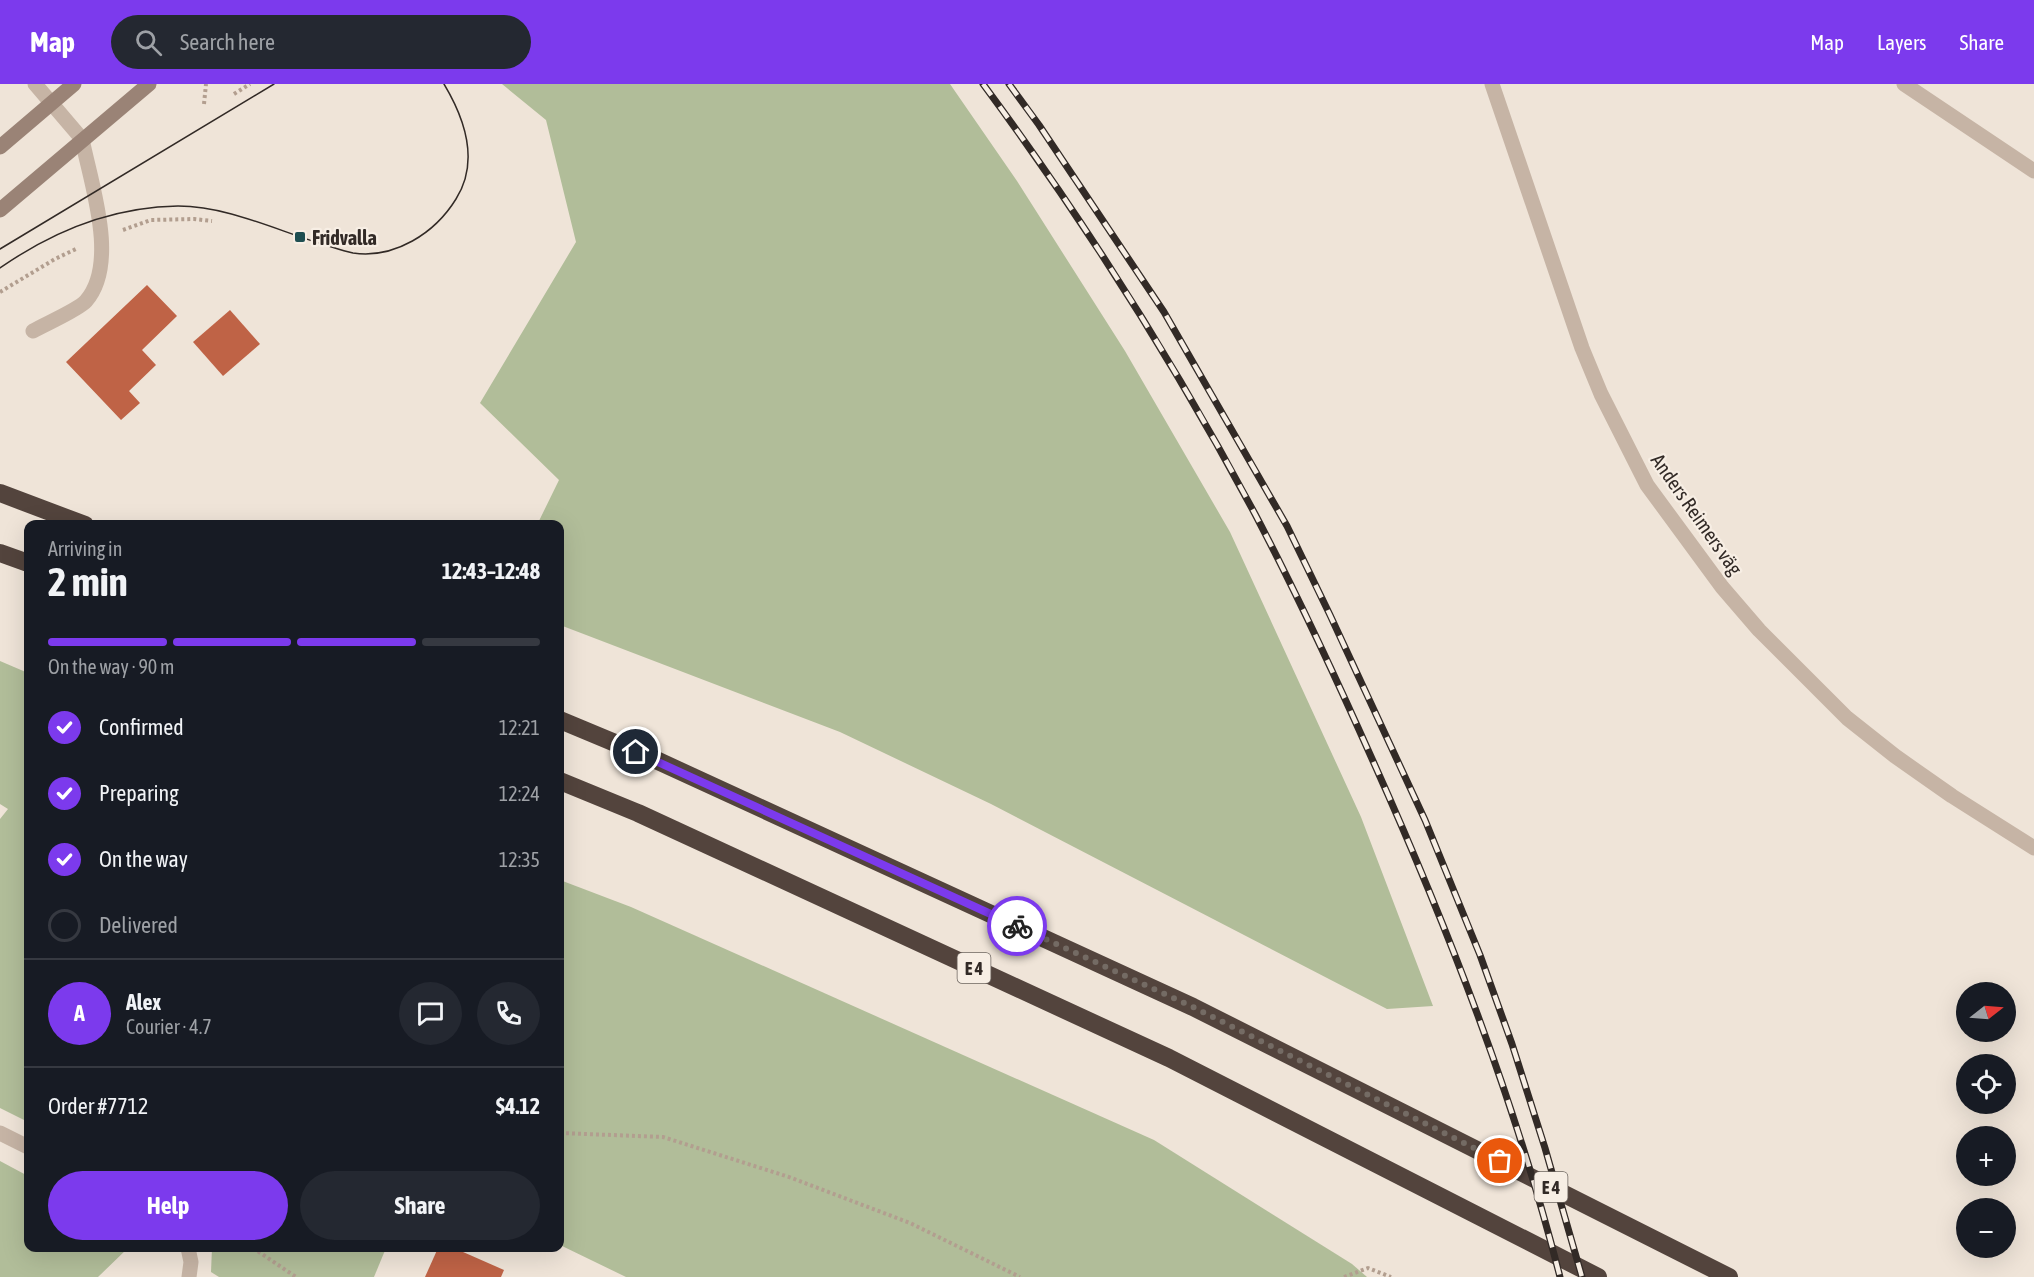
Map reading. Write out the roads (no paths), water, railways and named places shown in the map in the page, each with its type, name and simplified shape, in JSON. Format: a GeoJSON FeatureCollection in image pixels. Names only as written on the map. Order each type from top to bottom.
{"type":"FeatureCollection","features":[{"type":"Feature","properties":{"kind":"highway"},"geometry":{"type":"LineString","coordinates":[[0,493],[72,520]]}},
{"type":"Feature","properties":{"kind":"highway"},"geometry":{"type":"LineString","coordinates":[[0,553],[24,562]]}},
{"type":"Feature","properties":{"kind":"highway","name":"E 4"},"geometry":{"type":"LineString","coordinates":[[564,722],[656,760],[1193,1007],[1730,1277]]}},
{"type":"Feature","properties":{"kind":"highway","name":"E 4"},"geometry":{"type":"LineString","coordinates":[[564,783],[638,813],[1169,1058],[1598,1277]]}},
{"type":"Feature","properties":{"kind":"main road"},"geometry":{"type":"LineString","coordinates":[[0,147],[74,84]]}},
{"type":"Feature","properties":{"kind":"main road"},"geometry":{"type":"LineString","coordinates":[[0,210],[149,84]]}},
{"type":"Feature","properties":{"kind":"street"},"geometry":{"type":"LineString","coordinates":[[33,331],[85,302],[100,276],[102,237],[82,140],[34,84]]}},
{"type":"Feature","properties":{"kind":"street","name":"Anders Reimers väg"},"geometry":{"type":"LineString","coordinates":[[1492,84],[1582,348],[1601,394],[1647,485],[1729,595],[1766,638],[1847,718],[1895,756],[1952,796],[2034,848]]}},
{"type":"Feature","properties":{"kind":"street"},"geometry":{"type":"LineString","coordinates":[[1904,84],[2034,171]]}},
{"type":"Feature","properties":{"kind":"street"},"geometry":{"type":"LineString","coordinates":[[0,1133],[24,1145]]}},
{"type":"Feature","properties":{"kind":"street"},"geometry":{"type":"LineString","coordinates":[[189,1252],[191,1262],[189,1277]]}},
{"type":"Feature","properties":{"kind":"tram line"},"geometry":{"type":"LineString","coordinates":[[0,249],[274,84]]}},
{"type":"Feature","properties":{"kind":"tram line"},"geometry":{"type":"LineString","coordinates":[[0,268],[62,232],[107,216],[154,207],[196,207],[233,214],[353,253],[369,254],[399,248],[437,223],[456,199],[463,185],[467,170],[467,140],[458,111],[444,84]]}},
{"type":"Feature","properties":{"kind":"railway"},"geometry":{"type":"LineString","coordinates":[[983,84],[1057,187],[1160,348],[1255,514],[1301,605],[1401,824],[1478,1015],[1522,1145],[1560,1277]]}},
{"type":"Feature","properties":{"kind":"railway"},"geometry":{"type":"LineString","coordinates":[[1009,84],[1164,312],[1287,526],[1330,615],[1425,820],[1480,955],[1512,1044],[1545,1148],[1582,1277]]}},
{"type":"Feature","properties":{"kind":"place","name":"Fridvalla"},"geometry":{"type":"Point","coordinates":[300,237]}}]}
